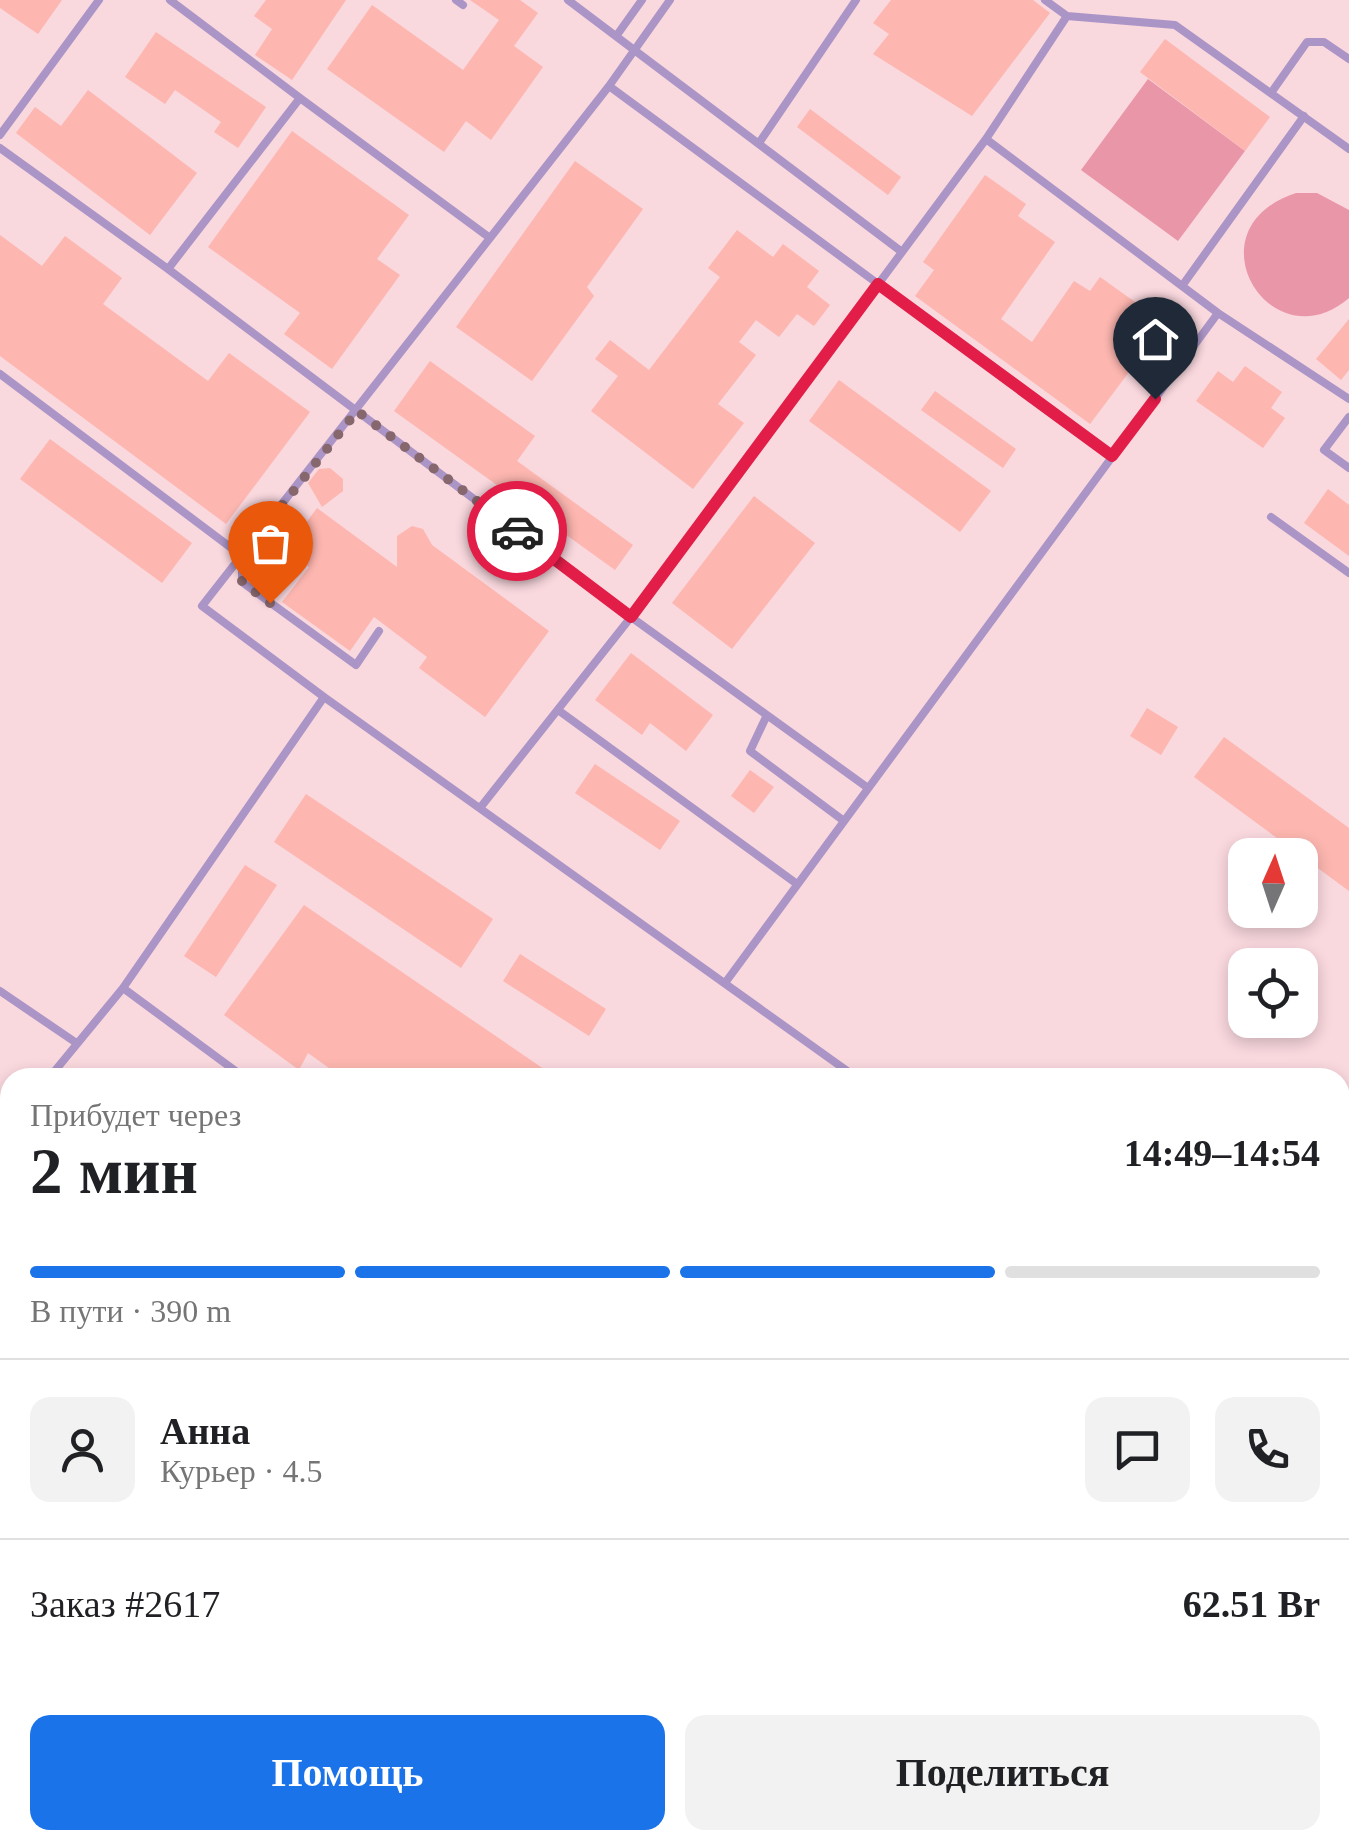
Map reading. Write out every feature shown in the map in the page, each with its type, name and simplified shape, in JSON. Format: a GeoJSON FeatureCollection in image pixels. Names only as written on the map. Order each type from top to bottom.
{"type":"FeatureCollection","features":[{"type":"Feature","properties":{"kind":"lane"},"geometry":{"type":"LineString","coordinates":[[0,135],[98,0]]}},
{"type":"Feature","properties":{"kind":"lane"},"geometry":{"type":"LineString","coordinates":[[170,0],[490,238]]}},
{"type":"Feature","properties":{"kind":"lane"},"geometry":{"type":"LineString","coordinates":[[568,0],[902,252]]}},
{"type":"Feature","properties":{"kind":"lane"},"geometry":{"type":"LineString","coordinates":[[617,35],[642,0]]}},
{"type":"Feature","properties":{"kind":"lane"},"geometry":{"type":"LineString","coordinates":[[670,0],[609,86],[202,606],[843,1068]]}},
{"type":"Feature","properties":{"kind":"lane"},"geometry":{"type":"LineString","coordinates":[[758,143],[856,0]]}},
{"type":"Feature","properties":{"kind":"lane"},"geometry":{"type":"LineString","coordinates":[[1046,0],[1067,16],[1175,24],[1349,148]]}},
{"type":"Feature","properties":{"kind":"lane"},"geometry":{"type":"LineString","coordinates":[[480,808],[631,617],[986,139],[1067,16]]}},
{"type":"Feature","properties":{"kind":"lane"},"geometry":{"type":"LineString","coordinates":[[1272,93],[1307,42],[1324,42],[1349,60]]}},
{"type":"Feature","properties":{"kind":"lane"},"geometry":{"type":"LineString","coordinates":[[609,86],[1112,456]]}},
{"type":"Feature","properties":{"kind":"lane"},"geometry":{"type":"LineString","coordinates":[[168,269],[300,98]]}},
{"type":"Feature","properties":{"kind":"lane"},"geometry":{"type":"LineString","coordinates":[[1182,286],[1304,116]]}},
{"type":"Feature","properties":{"kind":"lane"},"geometry":{"type":"LineString","coordinates":[[986,139],[1218,312],[1349,399]]}},
{"type":"Feature","properties":{"kind":"lane"},"geometry":{"type":"LineString","coordinates":[[0,148],[168,269],[631,617],[868,788]]}},
{"type":"Feature","properties":{"kind":"lane"},"geometry":{"type":"LineString","coordinates":[[725,983],[1218,312]]}},
{"type":"Feature","properties":{"kind":"lane"},"geometry":{"type":"LineString","coordinates":[[0,374],[242,556]]}},
{"type":"Feature","properties":{"kind":"lane"},"geometry":{"type":"LineString","coordinates":[[1349,416],[1324,450],[1349,468]]}},
{"type":"Feature","properties":{"kind":"lane"},"geometry":{"type":"LineString","coordinates":[[1271,517],[1349,573]]}},
{"type":"Feature","properties":{"kind":"lane"},"geometry":{"type":"LineString","coordinates":[[242,556],[242,582],[356,665],[379,631]]}},
{"type":"Feature","properties":{"kind":"lane"},"geometry":{"type":"LineString","coordinates":[[57,1068],[123,988],[324,697]]}},
{"type":"Feature","properties":{"kind":"lane"},"geometry":{"type":"LineString","coordinates":[[558,710],[798,884]]}},
{"type":"Feature","properties":{"kind":"lane"},"geometry":{"type":"LineString","coordinates":[[767,715],[750,751],[844,820]]}},
{"type":"Feature","properties":{"kind":"lane"},"geometry":{"type":"LineString","coordinates":[[123,988],[231,1068]]}},
{"type":"Feature","properties":{"kind":"lane"},"geometry":{"type":"LineString","coordinates":[[0,991],[75,1042]]}},
{"type":"Feature","properties":{"kind":"shaded area"},"geometry":{"type":"Polygon","coordinates":[[[1148,79],[1245,151],[1178,241],[1081,170],[1148,79]]]}},
{"type":"Feature","properties":{"kind":"shaded area"},"geometry":{"type":"Polygon","coordinates":[[[1296,193],[1317,193],[1349,210],[1349,298],[1320,314],[1292,315],[1269,304],[1252,284],[1244,260],[1247,234],[1264,211],[1296,193]]]}},
{"type":"Feature","properties":{"kind":"building"},"geometry":{"type":"Polygon","coordinates":[[[0,0],[62,0],[38,34],[0,8],[0,0]]]}},
{"type":"Feature","properties":{"kind":"building"},"geometry":{"type":"Polygon","coordinates":[[[266,0],[346,0],[292,80],[255,55],[272,29],[254,16],[266,0]]]}},
{"type":"Feature","properties":{"kind":"building"},"geometry":{"type":"Polygon","coordinates":[[[470,0],[520,0],[538,13],[514,46],[543,67],[491,140],[466,121],[444,152],[327,69],[372,5],[463,70],[499,20],[470,0]]]}},
{"type":"Feature","properties":{"kind":"building"},"geometry":{"type":"Polygon","coordinates":[[[891,0],[1033,0],[1050,13],[972,116],[873,54],[889,34],[873,23],[891,0]]]}},
{"type":"Feature","properties":{"kind":"building"},"geometry":{"type":"Polygon","coordinates":[[[156,32],[266,107],[238,148],[214,132],[221,122],[175,90],[165,104],[125,77],[156,32]]]}},
{"type":"Feature","properties":{"kind":"building"},"geometry":{"type":"Polygon","coordinates":[[[1165,39],[1270,117],[1245,151],[1140,72],[1165,39]]]}},
{"type":"Feature","properties":{"kind":"building"},"geometry":{"type":"Polygon","coordinates":[[[88,90],[197,173],[150,235],[16,133],[35,107],[61,126],[88,90]]]}},
{"type":"Feature","properties":{"kind":"building"},"geometry":{"type":"Polygon","coordinates":[[[810,109],[901,177],[888,195],[797,127],[810,109]]]}},
{"type":"Feature","properties":{"kind":"building"},"geometry":{"type":"Polygon","coordinates":[[[292,131],[409,215],[377,259],[400,275],[332,369],[284,334],[300,313],[208,247],[292,131]]]}},
{"type":"Feature","properties":{"kind":"building"},"geometry":{"type":"Polygon","coordinates":[[[575,161],[643,209],[587,287],[594,296],[532,381],[456,327],[575,161]]]}},
{"type":"Feature","properties":{"kind":"building"},"geometry":{"type":"Polygon","coordinates":[[[985,175],[1026,204],[1018,216],[1055,242],[1001,319],[1032,342],[1074,281],[1090,291],[1100,277],[1149,312],[1140,325],[1156,336],[1090,424],[915,296],[934,270],[923,262],[985,175]]]}},
{"type":"Feature","properties":{"kind":"building"},"geometry":{"type":"Polygon","coordinates":[[[737,230],[773,257],[783,244],[819,271],[807,287],[830,305],[814,326],[797,314],[779,337],[756,320],[739,342],[756,355],[718,404],[744,423],[693,489],[591,411],[618,376],[595,359],[610,340],[649,370],[720,277],[708,268],[737,230]]]}},
{"type":"Feature","properties":{"kind":"building"},"geometry":{"type":"Polygon","coordinates":[[[0,235],[42,266],[65,236],[122,278],[103,304],[208,381],[229,353],[310,412],[226,524],[0,356],[0,235]]]}},
{"type":"Feature","properties":{"kind":"building"},"geometry":{"type":"Polygon","coordinates":[[[1349,319],[1349,370],[1341,380],[1316,359],[1349,319]]]}},
{"type":"Feature","properties":{"kind":"building"},"geometry":{"type":"Polygon","coordinates":[[[430,361],[535,436],[517,461],[633,545],[615,570],[394,411],[430,361]]]}},
{"type":"Feature","properties":{"kind":"building"},"geometry":{"type":"Polygon","coordinates":[[[1245,366],[1282,392],[1271,408],[1285,418],[1263,448],[1196,401],[1218,371],[1233,382],[1245,366]]]}},
{"type":"Feature","properties":{"kind":"building"},"geometry":{"type":"Polygon","coordinates":[[[839,380],[991,491],[960,532],[809,421],[839,380]]]}},
{"type":"Feature","properties":{"kind":"building"},"geometry":{"type":"Polygon","coordinates":[[[935,391],[1016,449],[1003,468],[921,410],[935,391]]]}},
{"type":"Feature","properties":{"kind":"building"},"geometry":{"type":"Polygon","coordinates":[[[50,439],[192,543],[162,583],[20,479],[50,439]]]}},
{"type":"Feature","properties":{"kind":"building"},"geometry":{"type":"Polygon","coordinates":[[[330,468],[343,479],[343,491],[322,507],[308,483],[319,469],[330,468]]]}},
{"type":"Feature","properties":{"kind":"building"},"geometry":{"type":"Polygon","coordinates":[[[1328,489],[1349,505],[1349,556],[1304,523],[1328,489]]]}},
{"type":"Feature","properties":{"kind":"building"},"geometry":{"type":"Polygon","coordinates":[[[754,496],[815,543],[732,649],[672,603],[754,496]]]}},
{"type":"Feature","properties":{"kind":"building"},"geometry":{"type":"Polygon","coordinates":[[[317,508],[397,567],[397,536],[412,526],[423,529],[432,545],[549,631],[485,717],[419,668],[427,657],[374,617],[350,651],[282,602],[309,567],[286,550],[317,508]]]}},
{"type":"Feature","properties":{"kind":"building"},"geometry":{"type":"Polygon","coordinates":[[[631,653],[713,715],[686,751],[650,723],[642,735],[595,700],[631,653]]]}},
{"type":"Feature","properties":{"kind":"building"},"geometry":{"type":"Polygon","coordinates":[[[1147,708],[1178,727],[1161,755],[1130,736],[1147,708]]]}},
{"type":"Feature","properties":{"kind":"building"},"geometry":{"type":"Polygon","coordinates":[[[1224,737],[1349,828],[1349,891],[1318,868],[1318,838],[1277,838],[1194,777],[1224,737]]]}},
{"type":"Feature","properties":{"kind":"building"},"geometry":{"type":"Polygon","coordinates":[[[595,764],[680,821],[660,850],[575,793],[595,764]]]}},
{"type":"Feature","properties":{"kind":"building"},"geometry":{"type":"Polygon","coordinates":[[[750,770],[774,787],[754,813],[731,796],[750,770]]]}},
{"type":"Feature","properties":{"kind":"building"},"geometry":{"type":"Polygon","coordinates":[[[306,794],[493,919],[461,968],[274,842],[306,794]]]}},
{"type":"Feature","properties":{"kind":"building"},"geometry":{"type":"Polygon","coordinates":[[[245,865],[277,885],[216,977],[184,956],[245,865]]]}},
{"type":"Feature","properties":{"kind":"building"},"geometry":{"type":"Polygon","coordinates":[[[304,905],[542,1068],[329,1068],[308,1053],[296,1068],[224,1015],[304,905]]]}},
{"type":"Feature","properties":{"kind":"building"},"geometry":{"type":"Polygon","coordinates":[[[520,954],[606,1009],[589,1036],[503,981],[520,954]]]}},
{"type":"Feature","properties":{"kind":"way so far"},"geometry":{"type":"LineString","coordinates":[[270,603],[242,582],[242,556],[357,411],[517,531]]}},
{"type":"Feature","properties":{"kind":"route"},"geometry":{"type":"LineString","coordinates":[[517,531],[631,617],[878,284],[1112,456],[1155,399]]}}]}
